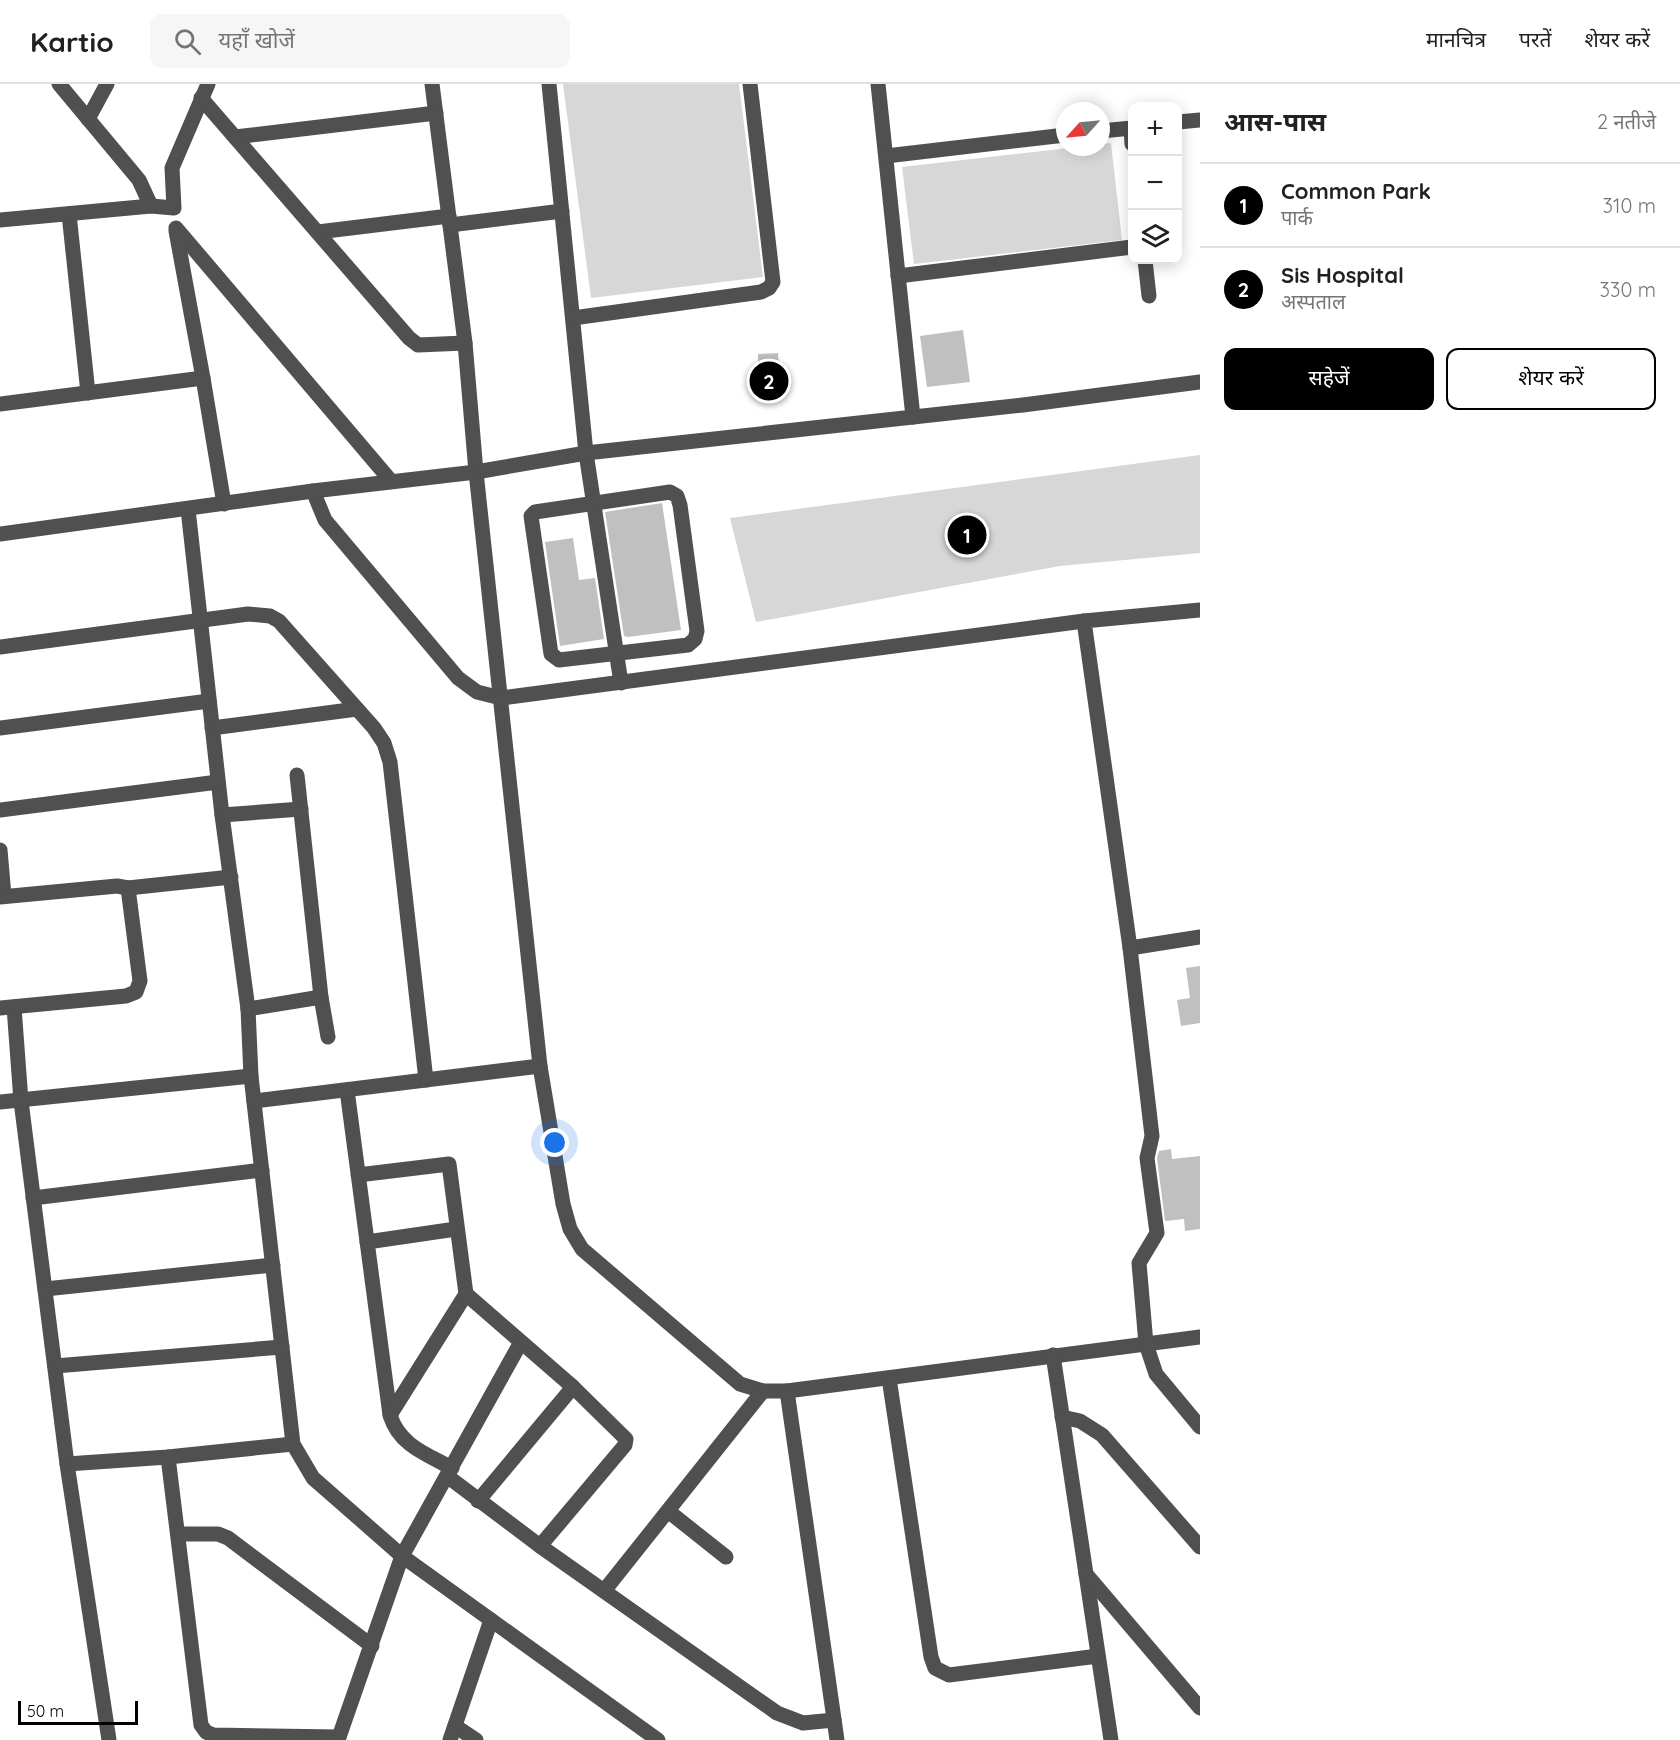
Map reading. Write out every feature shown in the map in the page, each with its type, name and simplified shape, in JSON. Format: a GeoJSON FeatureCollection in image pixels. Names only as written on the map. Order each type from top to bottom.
{"type":"FeatureCollection","features":[{"type":"Feature","properties":{"kind":"street"},"geometry":{"type":"LineString","coordinates":[[59,84],[139,180],[151,206]]}},
{"type":"Feature","properties":{"kind":"street"},"geometry":{"type":"LineString","coordinates":[[88,119],[107,84]]}},
{"type":"Feature","properties":{"kind":"street"},"geometry":{"type":"LineString","coordinates":[[432,84],[465,343],[476,472],[540,1066],[563,1204],[570,1229],[582,1249],[740,1384],[763,1391],[787,1391],[1200,1337]]}},
{"type":"Feature","properties":{"kind":"street"},"geometry":{"type":"LineString","coordinates":[[549,84],[586,453],[621,683]]}},
{"type":"Feature","properties":{"kind":"street"},"geometry":{"type":"LineString","coordinates":[[573,318],[761,292],[769,288],[773,282],[750,84]]}},
{"type":"Feature","properties":{"kind":"street"},"geometry":{"type":"LineString","coordinates":[[878,84],[913,417]]}},
{"type":"Feature","properties":{"kind":"street"},"geometry":{"type":"LineString","coordinates":[[204,91],[235,136],[415,343],[418,345],[465,343]]}},
{"type":"Feature","properties":{"kind":"street"},"geometry":{"type":"LineString","coordinates":[[204,91],[172,168],[176,228],[224,504]]}},
{"type":"Feature","properties":{"kind":"street"},"geometry":{"type":"LineString","coordinates":[[235,136],[436,113]]}},
{"type":"Feature","properties":{"kind":"street"},"geometry":{"type":"LineString","coordinates":[[1182,122],[1200,120]]}},
{"type":"Feature","properties":{"kind":"street"},"geometry":{"type":"LineString","coordinates":[[1110,130],[1128,128]]}},
{"type":"Feature","properties":{"kind":"street"},"geometry":{"type":"LineString","coordinates":[[886,156],[1056,136]]}},
{"type":"Feature","properties":{"kind":"street"},"geometry":{"type":"LineString","coordinates":[[0,220],[151,206],[174,208]]}},
{"type":"Feature","properties":{"kind":"street"},"geometry":{"type":"LineString","coordinates":[[318,232],[562,211]]}},
{"type":"Feature","properties":{"kind":"street"},"geometry":{"type":"LineString","coordinates":[[69,214],[88,393]]}},
{"type":"Feature","properties":{"kind":"street"},"geometry":{"type":"LineString","coordinates":[[176,228],[391,481]]}},
{"type":"Feature","properties":{"kind":"street"},"geometry":{"type":"LineString","coordinates":[[898,276],[1128,247]]}},
{"type":"Feature","properties":{"kind":"street"},"geometry":{"type":"LineString","coordinates":[[1145,264],[1149,296]]}},
{"type":"Feature","properties":{"kind":"street"},"geometry":{"type":"LineString","coordinates":[[0,404],[203,378]]}},
{"type":"Feature","properties":{"kind":"street"},"geometry":{"type":"LineString","coordinates":[[0,534],[313,491],[476,472],[586,453],[913,417],[1200,382]]}},
{"type":"Feature","properties":{"kind":"street"},"geometry":{"type":"LineString","coordinates":[[313,491],[325,520],[458,678],[477,692],[501,698],[1084,621],[1200,610]]}},
{"type":"Feature","properties":{"kind":"street"},"geometry":{"type":"LineString","coordinates":[[670,492],[678,496],[697,631],[694,639],[688,645],[559,660],[552,654],[531,516],[535,512],[594,503],[670,492]]}},
{"type":"Feature","properties":{"kind":"street"},"geometry":{"type":"LineString","coordinates":[[188,509],[218,782],[248,1009],[251,1076],[293,1444],[313,1478],[402,1556],[658,1740]]}},
{"type":"Feature","properties":{"kind":"street"},"geometry":{"type":"LineString","coordinates":[[0,647],[248,614],[270,616],[279,621],[384,743],[390,762],[426,1080]]}},
{"type":"Feature","properties":{"kind":"street"},"geometry":{"type":"LineString","coordinates":[[1084,621],[1130,948],[1152,1136],[1148,1158],[1157,1233],[1139,1263],[1146,1344],[1156,1374],[1200,1427]]}},
{"type":"Feature","properties":{"kind":"street"},"geometry":{"type":"LineString","coordinates":[[0,728],[209,701]]}},
{"type":"Feature","properties":{"kind":"street"},"geometry":{"type":"LineString","coordinates":[[212,728],[357,709]]}},
{"type":"Feature","properties":{"kind":"street"},"geometry":{"type":"LineString","coordinates":[[297,775],[321,997],[328,1037]]}},
{"type":"Feature","properties":{"kind":"street"},"geometry":{"type":"LineString","coordinates":[[0,810],[218,782]]}},
{"type":"Feature","properties":{"kind":"street"},"geometry":{"type":"LineString","coordinates":[[222,815],[301,809]]}},
{"type":"Feature","properties":{"kind":"street"},"geometry":{"type":"LineString","coordinates":[[0,850],[2,897],[117,886],[128,888],[231,877]]}},
{"type":"Feature","properties":{"kind":"street"},"geometry":{"type":"LineString","coordinates":[[109,1740],[67,1464],[7,1007],[126,996],[136,992],[140,981],[128,888]]}},
{"type":"Feature","properties":{"kind":"street"},"geometry":{"type":"LineString","coordinates":[[1130,948],[1200,938]]}},
{"type":"Feature","properties":{"kind":"street"},"geometry":{"type":"LineString","coordinates":[[248,1009],[321,997]]}},
{"type":"Feature","properties":{"kind":"street"},"geometry":{"type":"LineString","coordinates":[[254,1101],[540,1066]]}},
{"type":"Feature","properties":{"kind":"street"},"geometry":{"type":"LineString","coordinates":[[0,1102],[251,1076]]}},
{"type":"Feature","properties":{"kind":"street"},"geometry":{"type":"LineString","coordinates":[[347,1090],[390,1415],[399,1435],[449,1472],[478,1501],[786,1719],[803,1723],[834,1720]]}},
{"type":"Feature","properties":{"kind":"street"},"geometry":{"type":"LineString","coordinates":[[358,1175],[448,1164],[466,1294],[573,1387],[626,1439],[625,1445],[540,1546]]}},
{"type":"Feature","properties":{"kind":"street"},"geometry":{"type":"LineString","coordinates":[[33,1198],[262,1170]]}},
{"type":"Feature","properties":{"kind":"street"},"geometry":{"type":"LineString","coordinates":[[367,1242],[456,1229]]}},
{"type":"Feature","properties":{"kind":"street"},"geometry":{"type":"LineString","coordinates":[[45,1288],[273,1265]]}},
{"type":"Feature","properties":{"kind":"street"},"geometry":{"type":"LineString","coordinates":[[390,1415],[466,1294]]}},
{"type":"Feature","properties":{"kind":"street"},"geometry":{"type":"LineString","coordinates":[[168,1457],[197,1713],[206,1732],[213,1735],[339,1738],[402,1556],[521,1342]]}},
{"type":"Feature","properties":{"kind":"street"},"geometry":{"type":"LineString","coordinates":[[55,1366],[282,1347]]}},
{"type":"Feature","properties":{"kind":"street"},"geometry":{"type":"LineString","coordinates":[[1053,1355],[1111,1740]]}},
{"type":"Feature","properties":{"kind":"street"},"geometry":{"type":"LineString","coordinates":[[889,1378],[931,1657],[935,1668],[949,1675],[1098,1656]]}},
{"type":"Feature","properties":{"kind":"street"},"geometry":{"type":"LineString","coordinates":[[478,1501],[573,1387]]}},
{"type":"Feature","properties":{"kind":"street"},"geometry":{"type":"LineString","coordinates":[[604,1591],[763,1391]]}},
{"type":"Feature","properties":{"kind":"street"},"geometry":{"type":"LineString","coordinates":[[787,1391],[837,1740]]}},
{"type":"Feature","properties":{"kind":"street"},"geometry":{"type":"LineString","coordinates":[[1062,1418],[1080,1421],[1102,1434],[1200,1548]]}},
{"type":"Feature","properties":{"kind":"street"},"geometry":{"type":"LineString","coordinates":[[67,1464],[168,1457],[293,1444]]}},
{"type":"Feature","properties":{"kind":"street"},"geometry":{"type":"LineString","coordinates":[[668,1511],[726,1557]]}},
{"type":"Feature","properties":{"kind":"street"},"geometry":{"type":"LineString","coordinates":[[178,1534],[218,1534],[228,1538],[372,1646]]}},
{"type":"Feature","properties":{"kind":"street"},"geometry":{"type":"LineString","coordinates":[[1086,1574],[1200,1708]]}},
{"type":"Feature","properties":{"kind":"street"},"geometry":{"type":"LineString","coordinates":[[476,1740],[452,1733],[491,1620]]}},
{"type":"Feature","properties":{"kind":"shaded area"},"geometry":{"type":"Polygon","coordinates":[[[563,84],[739,84],[763,277],[591,298],[563,84]]]}},
{"type":"Feature","properties":{"kind":"shaded area"},"geometry":{"type":"Polygon","coordinates":[[[1110,143],[1122,240],[914,264],[902,167],[1056,149],[1056,156],[1110,156],[1110,143]]]}},
{"type":"Feature","properties":{"kind":"shaded area"},"geometry":{"type":"Polygon","coordinates":[[[1200,455],[1200,553],[1060,566],[756,622],[730,518],[1200,455]]]}},
{"type":"Feature","properties":{"kind":"building"},"geometry":{"type":"Polygon","coordinates":[[[963,330],[970,382],[927,387],[920,336],[963,330]]]}},
{"type":"Feature","properties":{"kind":"building"},"geometry":{"type":"Polygon","coordinates":[[[778,353],[781,399],[760,400],[758,354],[778,353]]]}},
{"type":"Feature","properties":{"kind":"building"},"geometry":{"type":"Polygon","coordinates":[[[662,503],[681,630],[624,636],[605,512],[662,503]]]}},
{"type":"Feature","properties":{"kind":"building"},"geometry":{"type":"Polygon","coordinates":[[[573,538],[579,580],[595,578],[604,639],[560,646],[545,542],[573,538]]]}},
{"type":"Feature","properties":{"kind":"building"},"geometry":{"type":"Polygon","coordinates":[[[1200,966],[1200,1023],[1181,1026],[1177,1000],[1190,998],[1186,968],[1200,966]]]}},
{"type":"Feature","properties":{"kind":"building"},"geometry":{"type":"Polygon","coordinates":[[[1171,1149],[1172,1159],[1200,1156],[1200,1229],[1185,1231],[1184,1219],[1165,1221],[1157,1158],[1159,1151],[1171,1149]]]}},
{"type":"Feature","properties":{"kind":"place","name":"Sis Hospital"},"geometry":{"type":"Point","coordinates":[769,381]}},
{"type":"Feature","properties":{"kind":"place","name":"Common Park"},"geometry":{"type":"Point","coordinates":[967,535]}}]}
